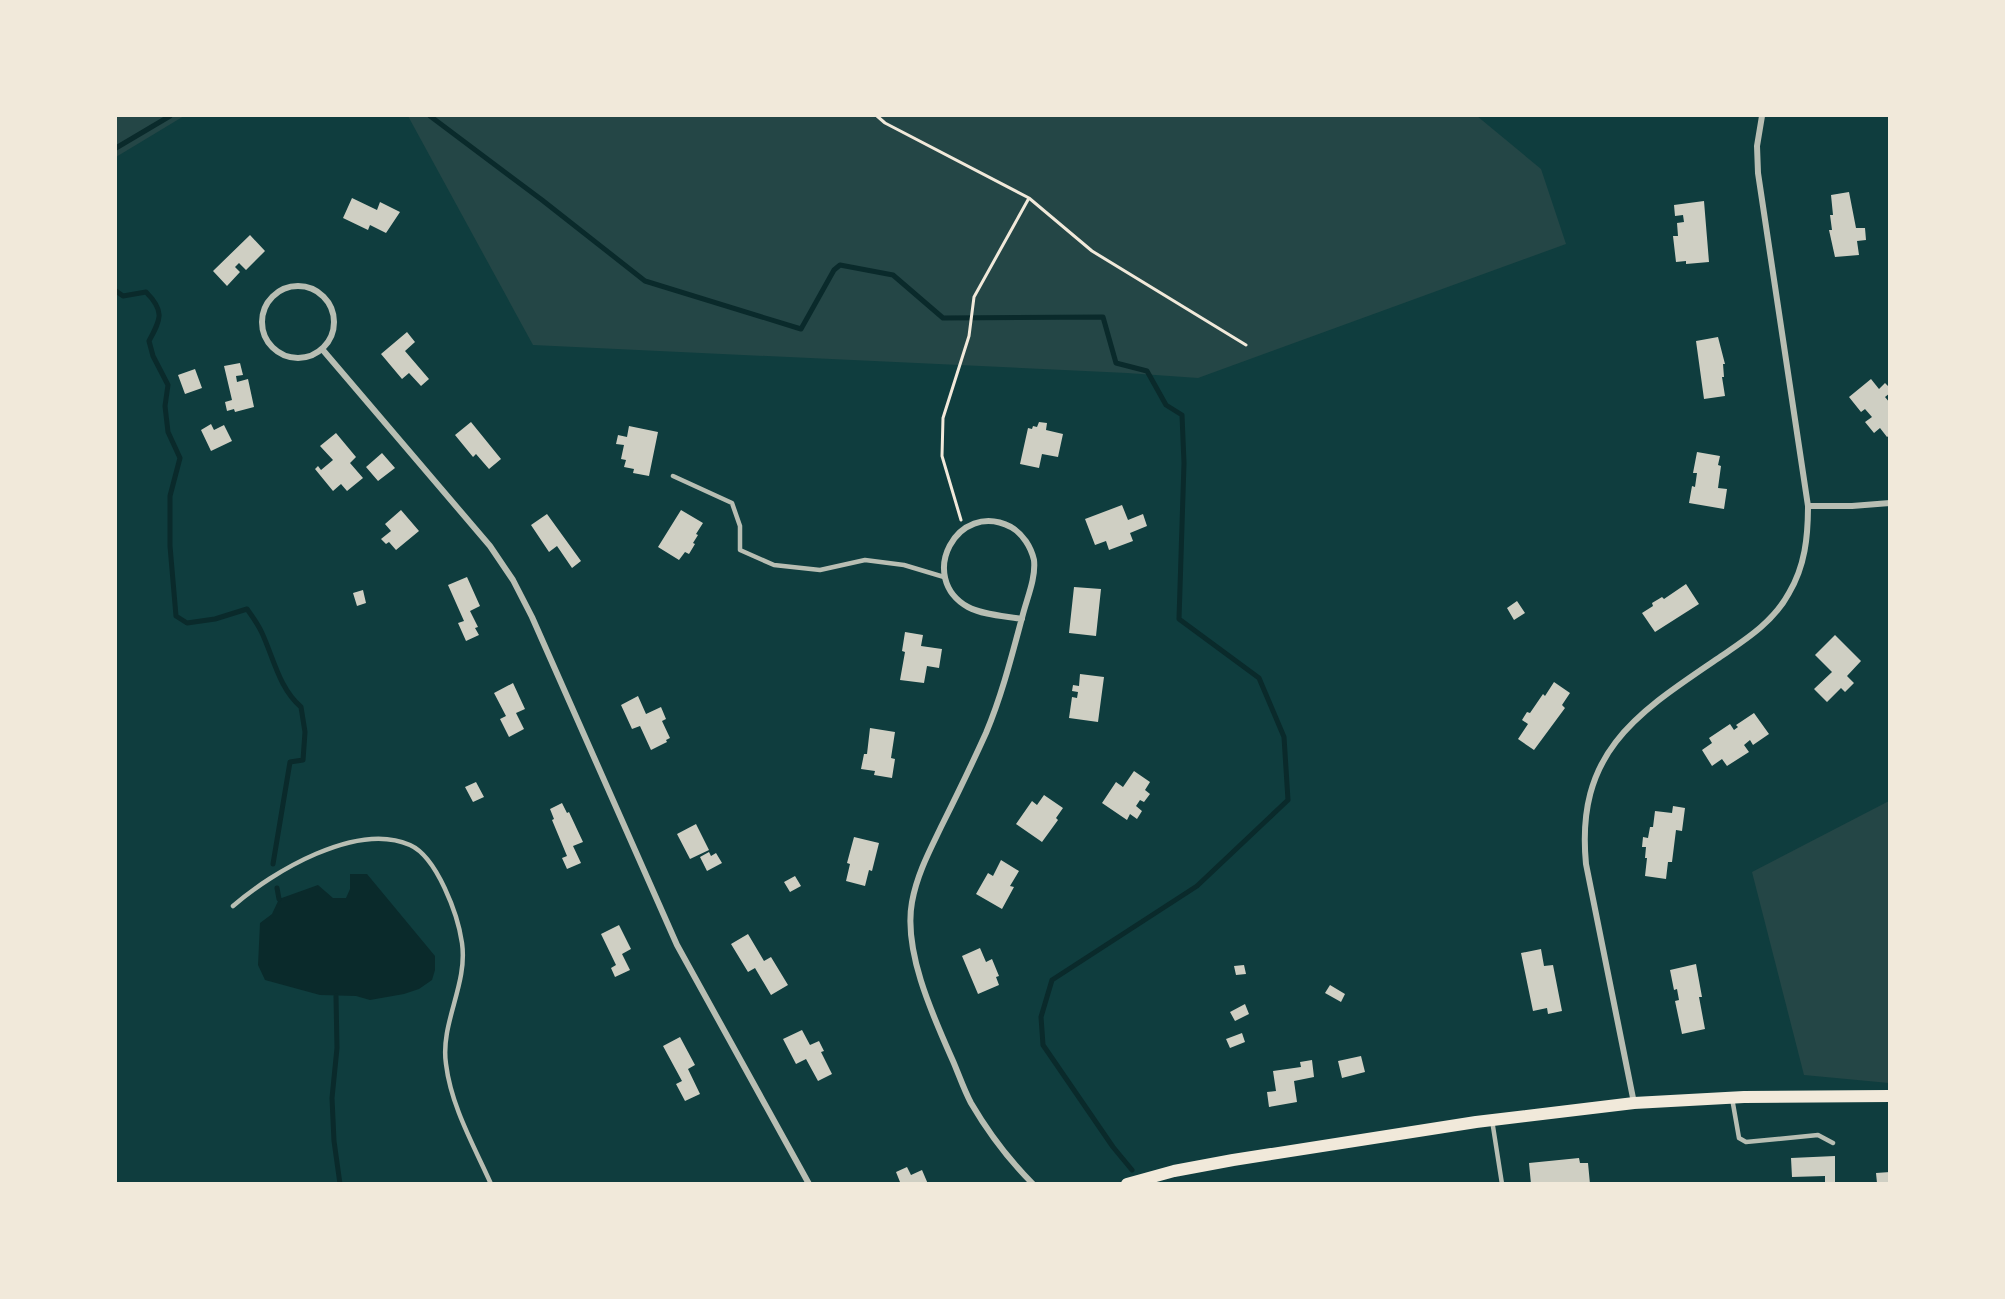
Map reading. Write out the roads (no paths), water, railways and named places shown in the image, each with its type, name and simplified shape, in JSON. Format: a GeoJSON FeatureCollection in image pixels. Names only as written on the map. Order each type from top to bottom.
{"type":"FeatureCollection","features":[{"type":"Feature","properties":{"kind":"main road"},"geometry":{"type":"LineString","coordinates":[[1127,1184],[1206,1164],[1492,1120],[1634,1103],[1732,1097],[1890,1096]]}},
{"type":"Feature","properties":{"kind":"street"},"geometry":{"type":"LineString","coordinates":[[1634,1103],[1586,864],[1585,818],[1591,792],[1600,767],[1613,744],[1629,725],[1667,693],[1754,634],[1783,603],[1797,579],[1806,544],[1808,506],[1758,173],[1757,146],[1762,116]]}},
{"type":"Feature","properties":{"kind":"street"},"geometry":{"type":"LineString","coordinates":[[291,286],[303,286],[314,289],[324,296],[331,306],[334,329],[330,340],[322,349],[312,356],[300,358],[288,357],[272,348],[262,333],[261,320],[263,308],[279,290],[291,286]]}},
{"type":"Feature","properties":{"kind":"street"},"geometry":{"type":"LineString","coordinates":[[322,349],[490,546],[513,580],[532,617],[677,945],[809,1184]]}},
{"type":"Feature","properties":{"kind":"street"},"geometry":{"type":"LineString","coordinates":[[1808,506],[1890,503]]}},
{"type":"Feature","properties":{"kind":"street"},"geometry":{"type":"LineString","coordinates":[[1022,619],[968,607],[957,599],[949,588],[944,577],[944,562],[947,550],[963,529],[982,522],[1002,523],[1014,529],[1031,549],[1034,563],[1033,576],[1022,619],[1003,689],[990,724],[919,871],[911,903],[911,930],[920,978],[935,1021],[971,1102],[992,1135],[1033,1184]]}},
{"type":"Feature","properties":{"kind":"lane"},"geometry":{"type":"LineString","coordinates":[[673,476],[732,503],[740,526],[740,550],[774,565],[820,570],[865,560],[904,566],[944,577]]}},
{"type":"Feature","properties":{"kind":"lane"},"geometry":{"type":"LineString","coordinates":[[232,906],[254,887],[278,872],[337,846],[362,839],[386,838],[412,846],[427,861],[447,888],[462,943],[461,978],[444,1042],[446,1065],[453,1094],[469,1137],[491,1184]]}},
{"type":"Feature","properties":{"kind":"lane"},"geometry":{"type":"LineString","coordinates":[[1732,1097],[1739,1138],[1746,1142],[1818,1135],[1833,1143]]}},
{"type":"Feature","properties":{"kind":"lane"},"geometry":{"type":"LineString","coordinates":[[1492,1120],[1502,1184]]}},
{"type":"Feature","properties":{"kind":"waterway"},"geometry":{"type":"LineString","coordinates":[[116,148],[170,116]]}},
{"type":"Feature","properties":{"kind":"waterway"},"geometry":{"type":"LineString","coordinates":[[430,116],[645,281],[801,329],[834,270],[840,265],[893,275],[943,318],[1103,317],[1116,363],[1147,371],[1166,405],[1182,415],[1184,463],[1179,619],[1259,678],[1284,737],[1288,800],[1197,886],[1052,980],[1041,1017],[1043,1045],[1113,1147],[1132,1170]]}},
{"type":"Feature","properties":{"kind":"waterway"},"geometry":{"type":"LineString","coordinates":[[116,291],[123,296],[146,292],[156,305],[159,315],[149,341],[153,356],[168,385],[165,406],[168,432],[180,458],[170,496],[170,546],[176,616],[187,623],[215,619],[247,609],[260,630],[282,682],[301,707],[305,732],[303,760],[290,762],[273,864]]}},
{"type":"Feature","properties":{"kind":"waterway"},"geometry":{"type":"LineString","coordinates":[[277,888],[279,899]]}},
{"type":"Feature","properties":{"kind":"waterway"},"geometry":{"type":"LineString","coordinates":[[336,996],[337,1048],[332,1098],[334,1141],[340,1184]]}}]}
